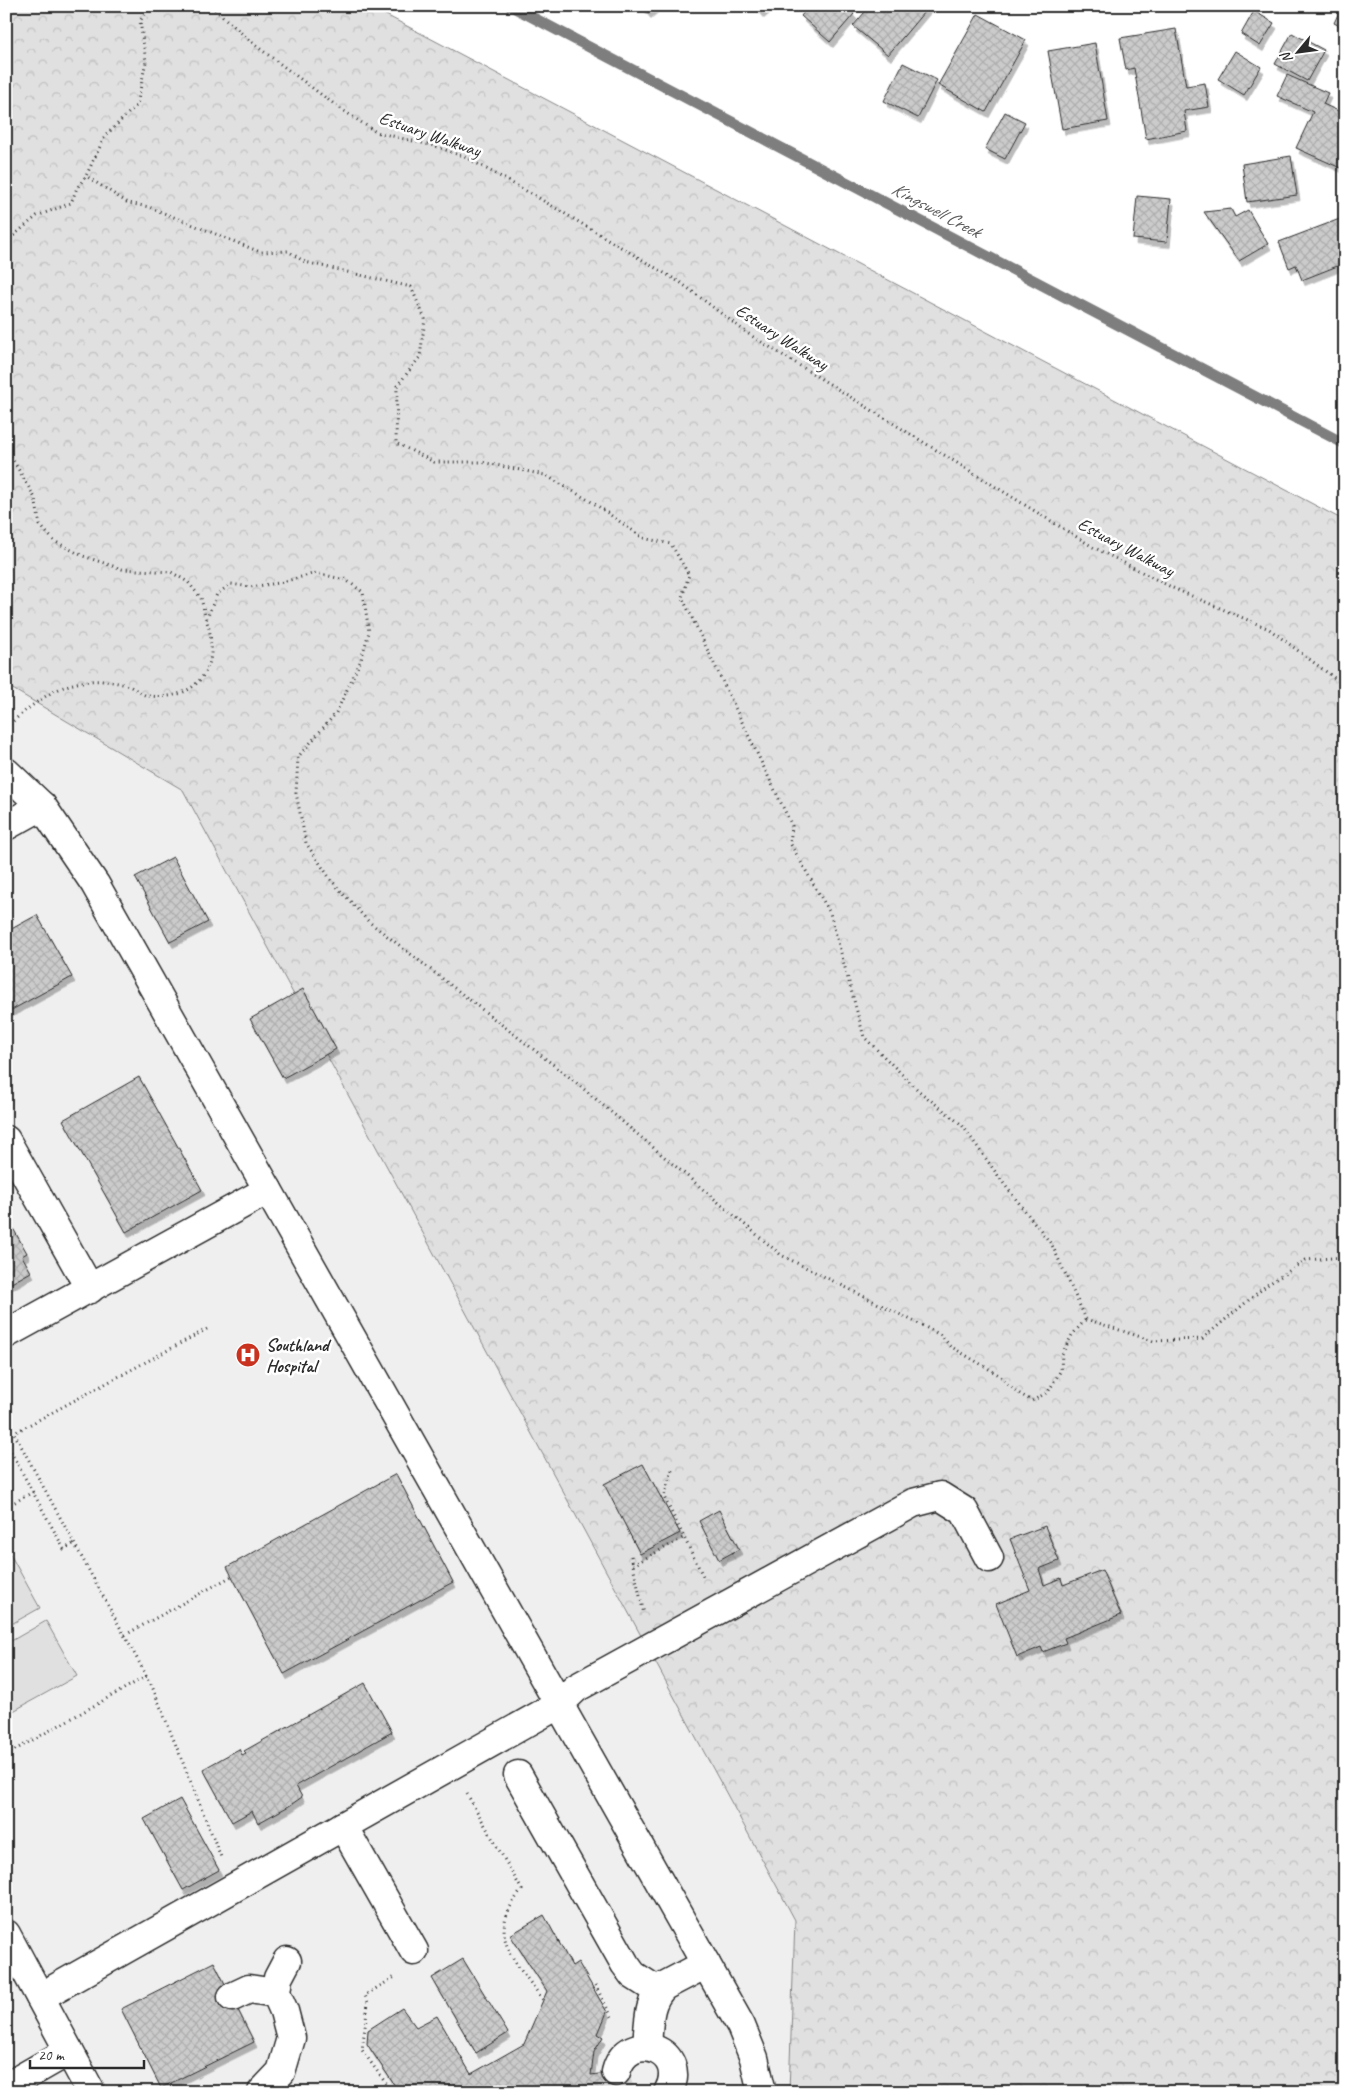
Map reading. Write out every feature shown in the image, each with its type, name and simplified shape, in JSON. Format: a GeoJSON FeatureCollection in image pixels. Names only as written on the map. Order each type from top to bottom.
{"type":"FeatureCollection","features":[{"type":"Feature","properties":{"kind":"lane"},"geometry":{"type":"LineString","coordinates":[[6,772],[42,806],[95,884],[741,2026],[754,2058],[762,2092]]}},
{"type":"Feature","properties":{"kind":"lane"},"geometry":{"type":"LineString","coordinates":[[6,826],[42,806]]}},
{"type":"Feature","properties":{"kind":"lane"},"geometry":{"type":"LineString","coordinates":[[6,1140],[90,1289]]}},
{"type":"Feature","properties":{"kind":"lane"},"geometry":{"type":"LineString","coordinates":[[6,1334],[268,1190]]}},
{"type":"Feature","properties":{"kind":"lane"},"geometry":{"type":"LineString","coordinates":[[40,1997],[558,1705],[576,1688],[913,1503],[940,1496],[964,1511],[989,1558]]}},
{"type":"Feature","properties":{"kind":"lane"},"geometry":{"type":"LineString","coordinates":[[518,1775],[620,1956],[634,1975],[658,1991]]}},
{"type":"Feature","properties":{"kind":"lane"},"geometry":{"type":"LineString","coordinates":[[344,1826],[414,1951]]}},
{"type":"Feature","properties":{"kind":"lane"},"geometry":{"type":"LineString","coordinates":[[6,1934],[91,2092]]}},
{"type":"Feature","properties":{"kind":"lane"},"geometry":{"type":"LineString","coordinates":[[262,2092],[281,2072],[291,2038],[284,2011],[276,1993],[278,1978],[287,1961]]}},
{"type":"Feature","properties":{"kind":"lane"},"geometry":{"type":"LineString","coordinates":[[647,2046],[651,2009],[658,1991],[706,1964]]}},
{"type":"Feature","properties":{"kind":"lane"},"geometry":{"type":"LineString","coordinates":[[232,1998],[250,1989],[276,1993]]}},
{"type":"Feature","properties":{"kind":"lane"},"geometry":{"type":"LineString","coordinates":[[616,2072],[623,2056],[630,2050],[647,2046],[663,2053],[669,2060],[674,2076],[668,2092]]}},
{"type":"Feature","properties":{"kind":"lane"},"geometry":{"type":"LineString","coordinates":[[6,2087],[69,2051]]}},
{"type":"Feature","properties":{"kind":"path"},"geometry":{"type":"LineString","coordinates":[[6,242],[37,216],[71,203],[105,136],[137,105],[146,61],[140,21],[150,6]]}},
{"type":"Feature","properties":{"kind":"path","name":"Estuary Walkway"},"geometry":{"type":"LineString","coordinates":[[210,6],[255,45],[338,107],[376,132],[438,147],[467,158],[537,197],[681,283],[747,333],[1094,547],[1173,588],[1269,629],[1345,686]]}},
{"type":"Feature","properties":{"kind":"path"},"geometry":{"type":"LineString","coordinates":[[86,176],[128,203],[149,207],[260,252],[288,251],[305,262],[411,287],[425,319],[420,357],[397,386],[396,443],[434,462],[481,462],[545,475],[595,504],[643,538],[671,544],[689,575],[682,597],[792,826],[790,843],[830,913],[864,1037],[919,1091],[962,1125],[1004,1184],[1052,1245],[1086,1319],[1153,1341],[1202,1339],[1267,1284],[1306,1260],[1345,1257]]}},
{"type":"Feature","properties":{"kind":"path"},"geometry":{"type":"LineString","coordinates":[[6,448],[35,498],[40,525],[54,541],[84,556],[122,569],[171,572],[188,582],[201,598],[206,620],[210,628],[210,662],[200,683],[178,695],[148,696],[127,685],[97,680],[72,684],[44,697],[6,728]]}},
{"type":"Feature","properties":{"kind":"path"},"geometry":{"type":"LineString","coordinates":[[206,620],[217,594],[231,584],[250,588],[279,583],[316,573],[346,580],[363,592],[369,632],[361,660],[336,713],[298,757],[296,793],[306,843],[331,880],[368,920],[573,1080],[781,1255],[941,1335],[950,1346],[999,1375],[1014,1391],[1032,1401],[1048,1392],[1061,1370],[1062,1354],[1072,1335],[1086,1319]]}},
{"type":"Feature","properties":{"kind":"path"},"geometry":{"type":"LineString","coordinates":[[207,1329],[14,1433],[147,1676],[211,1834],[236,1886]]}},
{"type":"Feature","properties":{"kind":"path"},"geometry":{"type":"LineString","coordinates":[[6,1443],[64,1549],[75,1543]]}},
{"type":"Feature","properties":{"kind":"path"},"geometry":{"type":"LineString","coordinates":[[672,1470],[664,1497],[720,1609]]}},
{"type":"Feature","properties":{"kind":"path"},"geometry":{"type":"LineString","coordinates":[[6,1506],[33,1492]]}},
{"type":"Feature","properties":{"kind":"path"},"geometry":{"type":"LineString","coordinates":[[633,1565],[683,1538]]}},
{"type":"Feature","properties":{"kind":"path"},"geometry":{"type":"LineString","coordinates":[[631,1556],[647,1628],[655,1645]]}},
{"type":"Feature","properties":{"kind":"path"},"geometry":{"type":"LineString","coordinates":[[125,1635],[232,1576]]}},
{"type":"Feature","properties":{"kind":"path"},"geometry":{"type":"LineString","coordinates":[[6,1755],[147,1676]]}},
{"type":"Feature","properties":{"kind":"path"},"geometry":{"type":"LineString","coordinates":[[464,1789],[522,1890],[514,1900],[505,1919],[506,1947],[543,2000]]}},
{"type":"Feature","properties":{"kind":"path"},"geometry":{"type":"LineString","coordinates":[[392,2092],[362,2050],[368,2003],[365,1995],[400,1974],[414,1951]]}},
{"type":"Feature","properties":{"kind":"path"},"geometry":{"type":"LineString","coordinates":[[593,1981],[614,2022]]}},
{"type":"Feature","properties":{"kind":"shaded area","name":"Southland Hospital"},"geometry":{"type":"Polygon","coordinates":[[[6,685],[183,790],[795,1920],[789,2092],[6,2092],[6,685]]]}},
{"type":"Feature","properties":{"kind":"green space"},"geometry":{"type":"Polygon","coordinates":[[[6,6],[369,6],[1345,521],[1345,2092],[789,2092],[795,1920],[183,790],[6,685],[6,6]]]}},
{"type":"Feature","properties":{"kind":"green space"},"geometry":{"type":"Polygon","coordinates":[[[10,1554],[40,1608],[6,1627],[6,1556],[10,1554]]]}},
{"type":"Feature","properties":{"kind":"green space"},"geometry":{"type":"Polygon","coordinates":[[[46,1621],[77,1676],[6,1715],[6,1644],[46,1621]]]}},
{"type":"Feature","properties":{"kind":"building"},"geometry":{"type":"Polygon","coordinates":[[[642,6],[656,6],[648,13],[642,6]]]}},
{"type":"Feature","properties":{"kind":"building"},"geometry":{"type":"Polygon","coordinates":[[[755,6],[769,6],[761,13],[755,6]]]}},
{"type":"Feature","properties":{"kind":"building"},"geometry":{"type":"Polygon","coordinates":[[[809,6],[846,6],[854,14],[830,42],[801,16],[809,6]]]}},
{"type":"Feature","properties":{"kind":"building"},"geometry":{"type":"Polygon","coordinates":[[[870,6],[929,6],[888,55],[853,26],[870,6]]]}},
{"type":"Feature","properties":{"kind":"building"},"geometry":{"type":"Polygon","coordinates":[[[1342,6],[1345,6],[1345,29],[1334,23],[1342,6]]]}},
{"type":"Feature","properties":{"kind":"building"},"geometry":{"type":"Polygon","coordinates":[[[1254,11],[1274,23],[1260,46],[1241,34],[1254,11]]]}},
{"type":"Feature","properties":{"kind":"building"},"geometry":{"type":"Polygon","coordinates":[[[978,14],[1026,40],[986,112],[938,85],[978,14]]]}},
{"type":"Feature","properties":{"kind":"building"},"geometry":{"type":"Polygon","coordinates":[[[1176,29],[1186,86],[1205,83],[1209,107],[1184,111],[1187,131],[1146,139],[1134,68],[1126,70],[1120,38],[1176,29]]]}},
{"type":"Feature","properties":{"kind":"building"},"geometry":{"type":"Polygon","coordinates":[[[1292,33],[1324,50],[1307,81],[1275,64],[1292,33]]]}},
{"type":"Feature","properties":{"kind":"building"},"geometry":{"type":"Polygon","coordinates":[[[1095,43],[1108,121],[1062,129],[1048,51],[1095,43]]]}},
{"type":"Feature","properties":{"kind":"building"},"geometry":{"type":"Polygon","coordinates":[[[1235,51],[1261,67],[1244,95],[1218,79],[1235,51]]]}},
{"type":"Feature","properties":{"kind":"building"},"geometry":{"type":"Polygon","coordinates":[[[903,63],[937,80],[918,118],[884,101],[903,63]]]}},
{"type":"Feature","properties":{"kind":"building"},"geometry":{"type":"Polygon","coordinates":[[[1287,75],[1328,93],[1323,104],[1345,114],[1345,170],[1296,148],[1313,112],[1277,96],[1287,75]]]}},
{"type":"Feature","properties":{"kind":"building"},"geometry":{"type":"Polygon","coordinates":[[[1005,112],[1025,122],[1005,159],[985,149],[1005,112]]]}},
{"type":"Feature","properties":{"kind":"building"},"geometry":{"type":"Polygon","coordinates":[[[1291,156],[1297,195],[1247,202],[1242,164],[1291,156]]]}},
{"type":"Feature","properties":{"kind":"building"},"geometry":{"type":"Polygon","coordinates":[[[1137,196],[1171,199],[1167,242],[1133,239],[1137,196]]]}},
{"type":"Feature","properties":{"kind":"building"},"geometry":{"type":"Polygon","coordinates":[[[1231,209],[1235,217],[1248,210],[1268,244],[1239,261],[1204,212],[1231,209]]]}},
{"type":"Feature","properties":{"kind":"building"},"geometry":{"type":"Polygon","coordinates":[[[1345,217],[1345,263],[1302,280],[1296,265],[1289,268],[1279,242],[1345,217]]]}},
{"type":"Feature","properties":{"kind":"building"},"geometry":{"type":"Polygon","coordinates":[[[173,857],[208,922],[170,942],[135,877],[173,857]]]}},
{"type":"Feature","properties":{"kind":"building"},"geometry":{"type":"Polygon","coordinates":[[[37,915],[72,977],[6,1013],[6,932],[37,915]]]}},
{"type":"Feature","properties":{"kind":"building"},"geometry":{"type":"Polygon","coordinates":[[[303,989],[336,1049],[283,1078],[250,1019],[303,989]]]}},
{"type":"Feature","properties":{"kind":"building"},"geometry":{"type":"Polygon","coordinates":[[[139,1077],[202,1190],[126,1232],[63,1120],[139,1077]]]}},
{"type":"Feature","properties":{"kind":"building"},"geometry":{"type":"Polygon","coordinates":[[[6,1216],[27,1253],[22,1256],[31,1272],[6,1286],[6,1216]]]}},
{"type":"Feature","properties":{"kind":"building"},"geometry":{"type":"Polygon","coordinates":[[[643,1464],[680,1533],[640,1554],[604,1484],[643,1464]]]}},
{"type":"Feature","properties":{"kind":"building"},"geometry":{"type":"Polygon","coordinates":[[[396,1474],[453,1582],[284,1674],[227,1567],[396,1474]]]}},
{"type":"Feature","properties":{"kind":"building"},"geometry":{"type":"Polygon","coordinates":[[[719,1510],[739,1549],[719,1560],[699,1521],[719,1510]]]}},
{"type":"Feature","properties":{"kind":"building"},"geometry":{"type":"Polygon","coordinates":[[[1045,1526],[1059,1561],[1039,1569],[1044,1585],[1061,1578],[1063,1585],[1102,1570],[1121,1615],[1064,1638],[1066,1643],[1043,1652],[1041,1647],[1017,1657],[996,1604],[1030,1590],[1010,1539],[1045,1526]]]}},
{"type":"Feature","properties":{"kind":"building"},"geometry":{"type":"Polygon","coordinates":[[[365,1683],[392,1732],[296,1786],[302,1797],[289,1806],[258,1823],[252,1811],[232,1822],[203,1769],[239,1749],[242,1755],[246,1753],[244,1751],[365,1683]]]}},
{"type":"Feature","properties":{"kind":"building"},"geometry":{"type":"Polygon","coordinates":[[[180,1799],[219,1870],[183,1890],[144,1819],[180,1799]]]}},
{"type":"Feature","properties":{"kind":"building"},"geometry":{"type":"Polygon","coordinates":[[[544,1915],[572,1966],[578,1962],[607,2012],[598,2034],[603,2037],[594,2052],[591,2075],[622,2071],[632,2090],[629,2092],[399,2092],[367,2044],[368,2030],[402,2008],[416,2027],[437,2016],[471,2074],[524,2044],[547,1991],[510,1935],[544,1915]]]}},
{"type":"Feature","properties":{"kind":"building"},"geometry":{"type":"Polygon","coordinates":[[[463,1959],[508,2033],[476,2053],[432,1978],[463,1959]]]}},
{"type":"Feature","properties":{"kind":"building"},"geometry":{"type":"Polygon","coordinates":[[[214,1962],[254,2042],[161,2088],[121,2009],[214,1962]]]}},
{"type":"Feature","properties":{"kind":"waterway","name":"Kingswell Creek"},"geometry":{"type":"LineString","coordinates":[[511,6],[1345,444]]}},
{"type":"Feature","properties":{"kind":"tunnel"},"geometry":{"type":"LineString","coordinates":[[616,2072],[617,2083],[621,2092]]}},
{"type":"Feature","properties":{"kind":"place","name":"Southland Hospital"},"geometry":{"type":"Point","coordinates":[248,1355]}}]}
